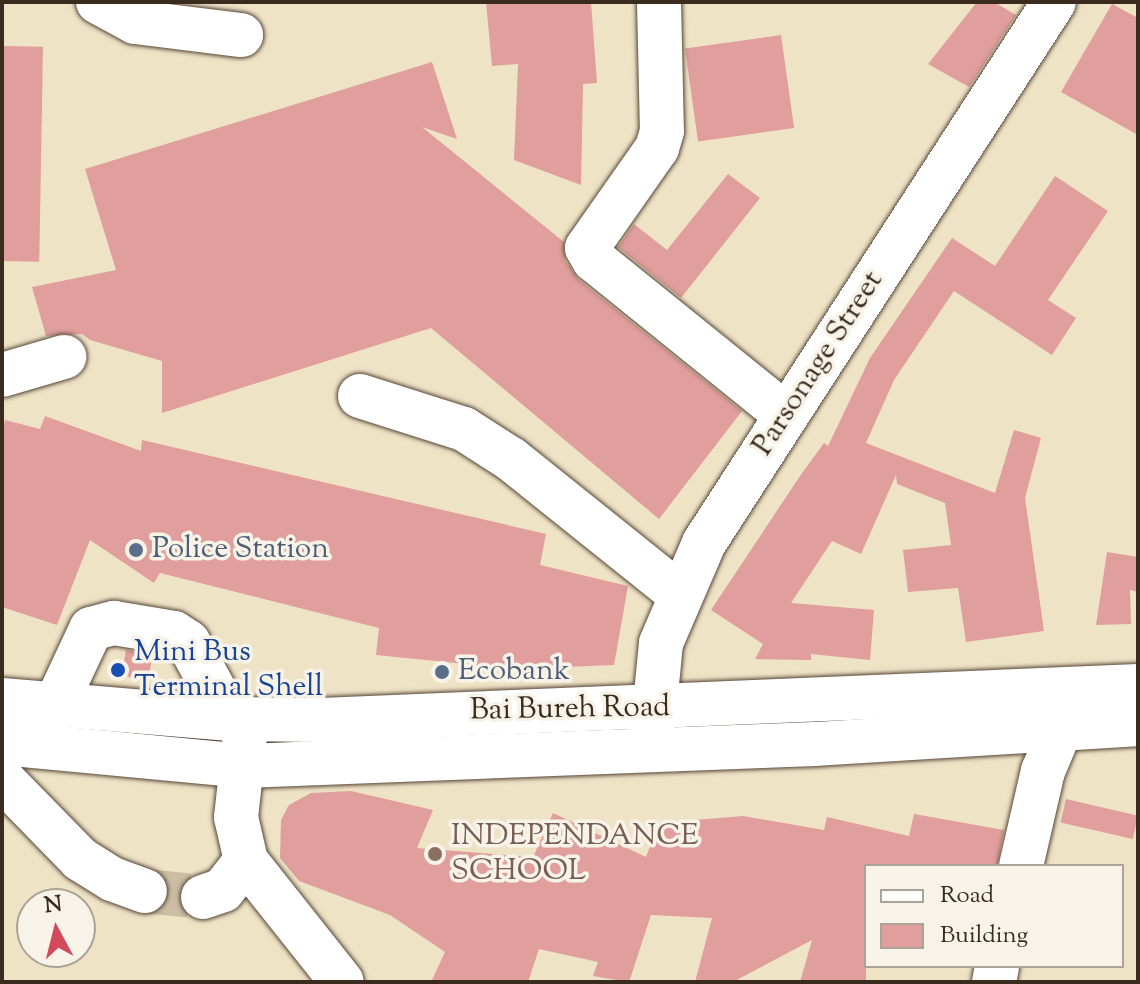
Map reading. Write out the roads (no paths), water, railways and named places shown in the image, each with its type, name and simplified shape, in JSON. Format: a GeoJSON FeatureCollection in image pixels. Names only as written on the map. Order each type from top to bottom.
{"type":"FeatureCollection","features":[{"type":"Feature","properties":{"kind":"main road"},"geometry":{"type":"LineString","coordinates":[[98,2],[135,22],[241,35]]}},
{"type":"Feature","properties":{"kind":"main road"},"geometry":{"type":"LineString","coordinates":[[659,2],[662,131],[657,148],[587,248],[594,260],[786,415]]}},
{"type":"Feature","properties":{"kind":"main road","name":"Parsonage Street"},"geometry":{"type":"LineString","coordinates":[[652,730],[661,643],[678,593],[786,415],[1054,2]]}},
{"type":"Feature","properties":{"kind":"main road"},"geometry":{"type":"LineString","coordinates":[[2,375],[64,357]]}},
{"type":"Feature","properties":{"kind":"main road"},"geometry":{"type":"LineString","coordinates":[[360,396],[464,429],[511,459],[678,593]]}},
{"type":"Feature","properties":{"kind":"main road"},"geometry":{"type":"LineString","coordinates":[[55,706],[91,629],[114,623],[174,633],[188,642],[238,720],[244,766],[236,817],[246,861],[342,982]]}},
{"type":"Feature","properties":{"kind":"main road","name":"Bai Bureh Road"},"geometry":{"type":"LineString","coordinates":[[2,700],[238,720],[652,730],[1138,686]]}},
{"type":"Feature","properties":{"kind":"main road"},"geometry":{"type":"LineString","coordinates":[[2,743],[244,766],[652,730],[1138,724]]}},
{"type":"Feature","properties":{"kind":"main road"},"geometry":{"type":"LineString","coordinates":[[1021,864],[1043,771],[1062,726]]}},
{"type":"Feature","properties":{"kind":"main road"},"geometry":{"type":"LineString","coordinates":[[2,779],[80,859],[112,879],[145,891]]}},
{"type":"Feature","properties":{"kind":"main road"},"geometry":{"type":"LineString","coordinates":[[203,897],[223,890],[246,861]]}},
{"type":"Feature","properties":{"kind":"tunnel"},"geometry":{"type":"LineString","coordinates":[[145,891],[203,897]]}},
{"type":"Feature","properties":{"kind":"place","name":"Police Station"},"geometry":{"type":"Point","coordinates":[136,550]}},
{"type":"Feature","properties":{"kind":"place","name":"Mini Bus Terminal Shell"},"geometry":{"type":"Point","coordinates":[118,670]}},
{"type":"Feature","properties":{"kind":"place","name":"Ecobank"},"geometry":{"type":"Point","coordinates":[442,672]}},
{"type":"Feature","properties":{"kind":"place","name":"INDEPENDANCE SCHOOL"},"geometry":{"type":"Point","coordinates":[435,854]}}]}
